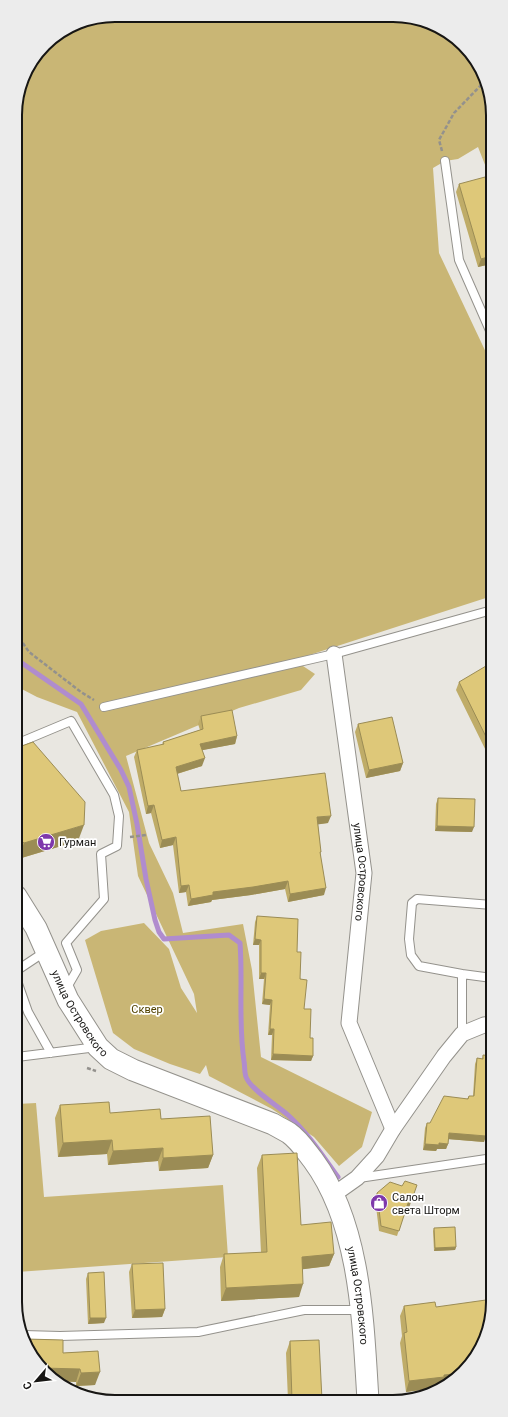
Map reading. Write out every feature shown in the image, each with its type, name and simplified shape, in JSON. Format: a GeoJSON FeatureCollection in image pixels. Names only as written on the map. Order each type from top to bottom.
{"type":"FeatureCollection","features":[{"type":"Feature","properties":{"kind":"street","name":"улица Островского"},"geometry":{"type":"LineString","coordinates":[[334,654],[364,873],[349,1023],[393,1129]]}},
{"type":"Feature","properties":{"kind":"street","name":"улица Островского"},"geometry":{"type":"LineString","coordinates":[[22,904],[47,951],[64,991],[98,1047],[111,1059],[133,1070],[273,1124],[290,1134],[304,1147],[320,1169],[333,1195],[344,1223],[360,1291],[368,1395]]}},
{"type":"Feature","properties":{"kind":"street"},"geometry":{"type":"LineString","coordinates":[[333,1195],[356,1178],[377,1156],[393,1129],[444,1056],[462,1034],[486,1025]]}},
{"type":"Feature","properties":{"kind":"lane"},"geometry":{"type":"LineString","coordinates":[[445,161],[459,260],[486,322]]}},
{"type":"Feature","properties":{"kind":"lane"},"geometry":{"type":"LineString","coordinates":[[104,707],[334,654],[486,612]]}},
{"type":"Feature","properties":{"kind":"lane"},"geometry":{"type":"LineString","coordinates":[[22,741],[71,721],[114,795],[118,816],[117,846],[101,854],[104,899],[66,943],[77,970],[64,991]]}},
{"type":"Feature","properties":{"kind":"lane"},"geometry":{"type":"LineString","coordinates":[[486,905],[417,899],[412,903],[409,939],[411,955],[419,966],[486,977]]}},
{"type":"Feature","properties":{"kind":"lane"},"geometry":{"type":"LineString","coordinates":[[22,967],[47,951]]}},
{"type":"Feature","properties":{"kind":"lane"},"geometry":{"type":"LineString","coordinates":[[462,974],[462,1034]]}},
{"type":"Feature","properties":{"kind":"lane"},"geometry":{"type":"LineString","coordinates":[[22,995],[28,1012],[51,1053]]}},
{"type":"Feature","properties":{"kind":"lane"},"geometry":{"type":"LineString","coordinates":[[22,1056],[98,1047]]}},
{"type":"Feature","properties":{"kind":"lane"},"geometry":{"type":"LineString","coordinates":[[356,1178],[486,1159]]}},
{"type":"Feature","properties":{"kind":"lane"},"geometry":{"type":"LineString","coordinates":[[28,1334],[60,1336],[198,1332],[304,1310],[362,1310]]}},
{"type":"Feature","properties":{"kind":"path"},"geometry":{"type":"LineString","coordinates":[[445,161],[439,140],[454,113],[481,85]]}},
{"type":"Feature","properties":{"kind":"path"},"geometry":{"type":"LineString","coordinates":[[22,642],[29,652],[81,692],[104,707]]}},
{"type":"Feature","properties":{"kind":"path"},"geometry":{"type":"LineString","coordinates":[[130,837],[146,835]]}},
{"type":"Feature","properties":{"kind":"path"},"geometry":{"type":"LineString","coordinates":[[87,1068],[101,1074]]}},
{"type":"Feature","properties":{"kind":"green space","name":"Сквер"},"geometry":{"type":"Polygon","coordinates":[[[115,22],[393,22],[417,25],[440,34],[459,49],[474,68],[483,91],[486,115],[486,167],[478,147],[458,159],[445,161],[433,168],[439,253],[486,352],[486,598],[294,660],[315,674],[301,690],[239,708],[126,756],[149,843],[173,893],[183,933],[243,924],[252,970],[261,1057],[372,1112],[362,1147],[339,1166],[314,1137],[272,1109],[209,1076],[206,1065],[200,1074],[170,1064],[134,1049],[113,1033],[85,940],[101,931],[144,923],[169,949],[181,988],[197,1013],[194,994],[138,876],[129,812],[77,712],[37,697],[22,689],[22,109],[29,79],[38,63],[49,49],[68,34],[85,27],[115,22]]]}},
{"type":"Feature","properties":{"kind":"green space"},"geometry":{"type":"Polygon","coordinates":[[[36,1103],[44,1197],[223,1185],[228,1257],[22,1272],[22,1104],[36,1103]]]}},
{"type":"Feature","properties":{"kind":"building"},"geometry":{"type":"Polygon","coordinates":[[[485,177],[486,258],[481,259],[459,184],[485,177]]]}},
{"type":"Feature","properties":{"kind":"building"},"geometry":{"type":"Polygon","coordinates":[[[486,666],[486,737],[459,682],[486,666]]]}},
{"type":"Feature","properties":{"kind":"building"},"geometry":{"type":"Polygon","coordinates":[[[232,710],[237,736],[200,744],[205,758],[176,767],[181,791],[325,773],[331,816],[317,817],[320,852],[326,888],[290,894],[288,881],[213,892],[213,895],[191,899],[189,885],[181,886],[176,837],[162,840],[154,805],[148,806],[137,750],[164,744],[163,742],[203,729],[201,716],[232,710]]]}},
{"type":"Feature","properties":{"kind":"building"},"geometry":{"type":"Polygon","coordinates":[[[392,717],[403,763],[369,770],[358,724],[392,717]]]}},
{"type":"Feature","properties":{"kind":"building"},"geometry":{"type":"Polygon","coordinates":[[[33,742],[85,802],[84,825],[24,843],[22,842],[22,746],[33,742]]]}},
{"type":"Feature","properties":{"kind":"building"},"geometry":{"type":"Polygon","coordinates":[[[438,798],[475,799],[474,827],[437,826],[438,798]]]}},
{"type":"Feature","properties":{"kind":"building"},"geometry":{"type":"Polygon","coordinates":[[[257,916],[298,919],[297,952],[301,952],[300,979],[307,980],[304,1009],[311,1009],[310,1038],[313,1038],[313,1056],[273,1054],[274,1029],[270,1029],[272,1000],[264,999],[266,973],[261,973],[261,940],[255,939],[257,916]]]}},
{"type":"Feature","properties":{"kind":"building"},"geometry":{"type":"Polygon","coordinates":[[[483,1055],[486,1055],[486,1136],[449,1133],[448,1144],[425,1144],[427,1123],[430,1123],[444,1096],[468,1099],[469,1096],[474,1096],[477,1058],[483,1059],[483,1055]]]}},
{"type":"Feature","properties":{"kind":"building"},"geometry":{"type":"Polygon","coordinates":[[[109,1102],[110,1113],[160,1109],[161,1119],[210,1116],[213,1155],[163,1158],[163,1148],[113,1151],[112,1140],[63,1143],[60,1105],[109,1102]]]}},
{"type":"Feature","properties":{"kind":"building"},"geometry":{"type":"Polygon","coordinates":[[[297,1153],[301,1225],[331,1222],[334,1254],[302,1257],[303,1284],[226,1288],[224,1254],[267,1252],[262,1155],[297,1153]]]}},
{"type":"Feature","properties":{"kind":"building"},"geometry":{"type":"Polygon","coordinates":[[[405,1181],[417,1185],[411,1202],[408,1203],[399,1231],[381,1226],[377,1193],[390,1182],[402,1186],[405,1181]]]}},
{"type":"Feature","properties":{"kind":"building"},"geometry":{"type":"Polygon","coordinates":[[[455,1227],[456,1247],[435,1248],[434,1228],[455,1227]]]}},
{"type":"Feature","properties":{"kind":"building"},"geometry":{"type":"Polygon","coordinates":[[[163,1263],[165,1309],[135,1310],[132,1264],[163,1263]]]}},
{"type":"Feature","properties":{"kind":"building"},"geometry":{"type":"Polygon","coordinates":[[[104,1272],[106,1318],[90,1318],[88,1273],[104,1272]]]}},
{"type":"Feature","properties":{"kind":"building"},"geometry":{"type":"Polygon","coordinates":[[[486,1300],[483,1326],[479,1338],[474,1349],[452,1374],[444,1375],[444,1377],[409,1381],[404,1333],[407,1332],[404,1306],[435,1302],[436,1307],[486,1300]]]}},
{"type":"Feature","properties":{"kind":"building"},"geometry":{"type":"Polygon","coordinates":[[[29,1339],[63,1340],[63,1353],[98,1351],[100,1372],[81,1373],[80,1369],[56,1368],[56,1361],[43,1361],[34,1349],[29,1339]]]}},
{"type":"Feature","properties":{"kind":"building"},"geometry":{"type":"Polygon","coordinates":[[[319,1340],[322,1395],[292,1395],[290,1341],[319,1340]]]}},
{"type":"Feature","properties":{"kind":"waterway"},"geometry":{"type":"LineString","coordinates":[[22,663],[81,704],[121,770],[129,787],[155,920],[159,932],[164,939],[229,935],[240,943],[241,1032],[246,1077],[250,1084],[288,1115],[302,1129],[338,1177]]}},
{"type":"Feature","properties":{"kind":"place","name":"Гурман"},"geometry":{"type":"Point","coordinates":[46,842]}},
{"type":"Feature","properties":{"kind":"place","name":"Салон света Шторм"},"geometry":{"type":"Point","coordinates":[379,1203]}}]}
